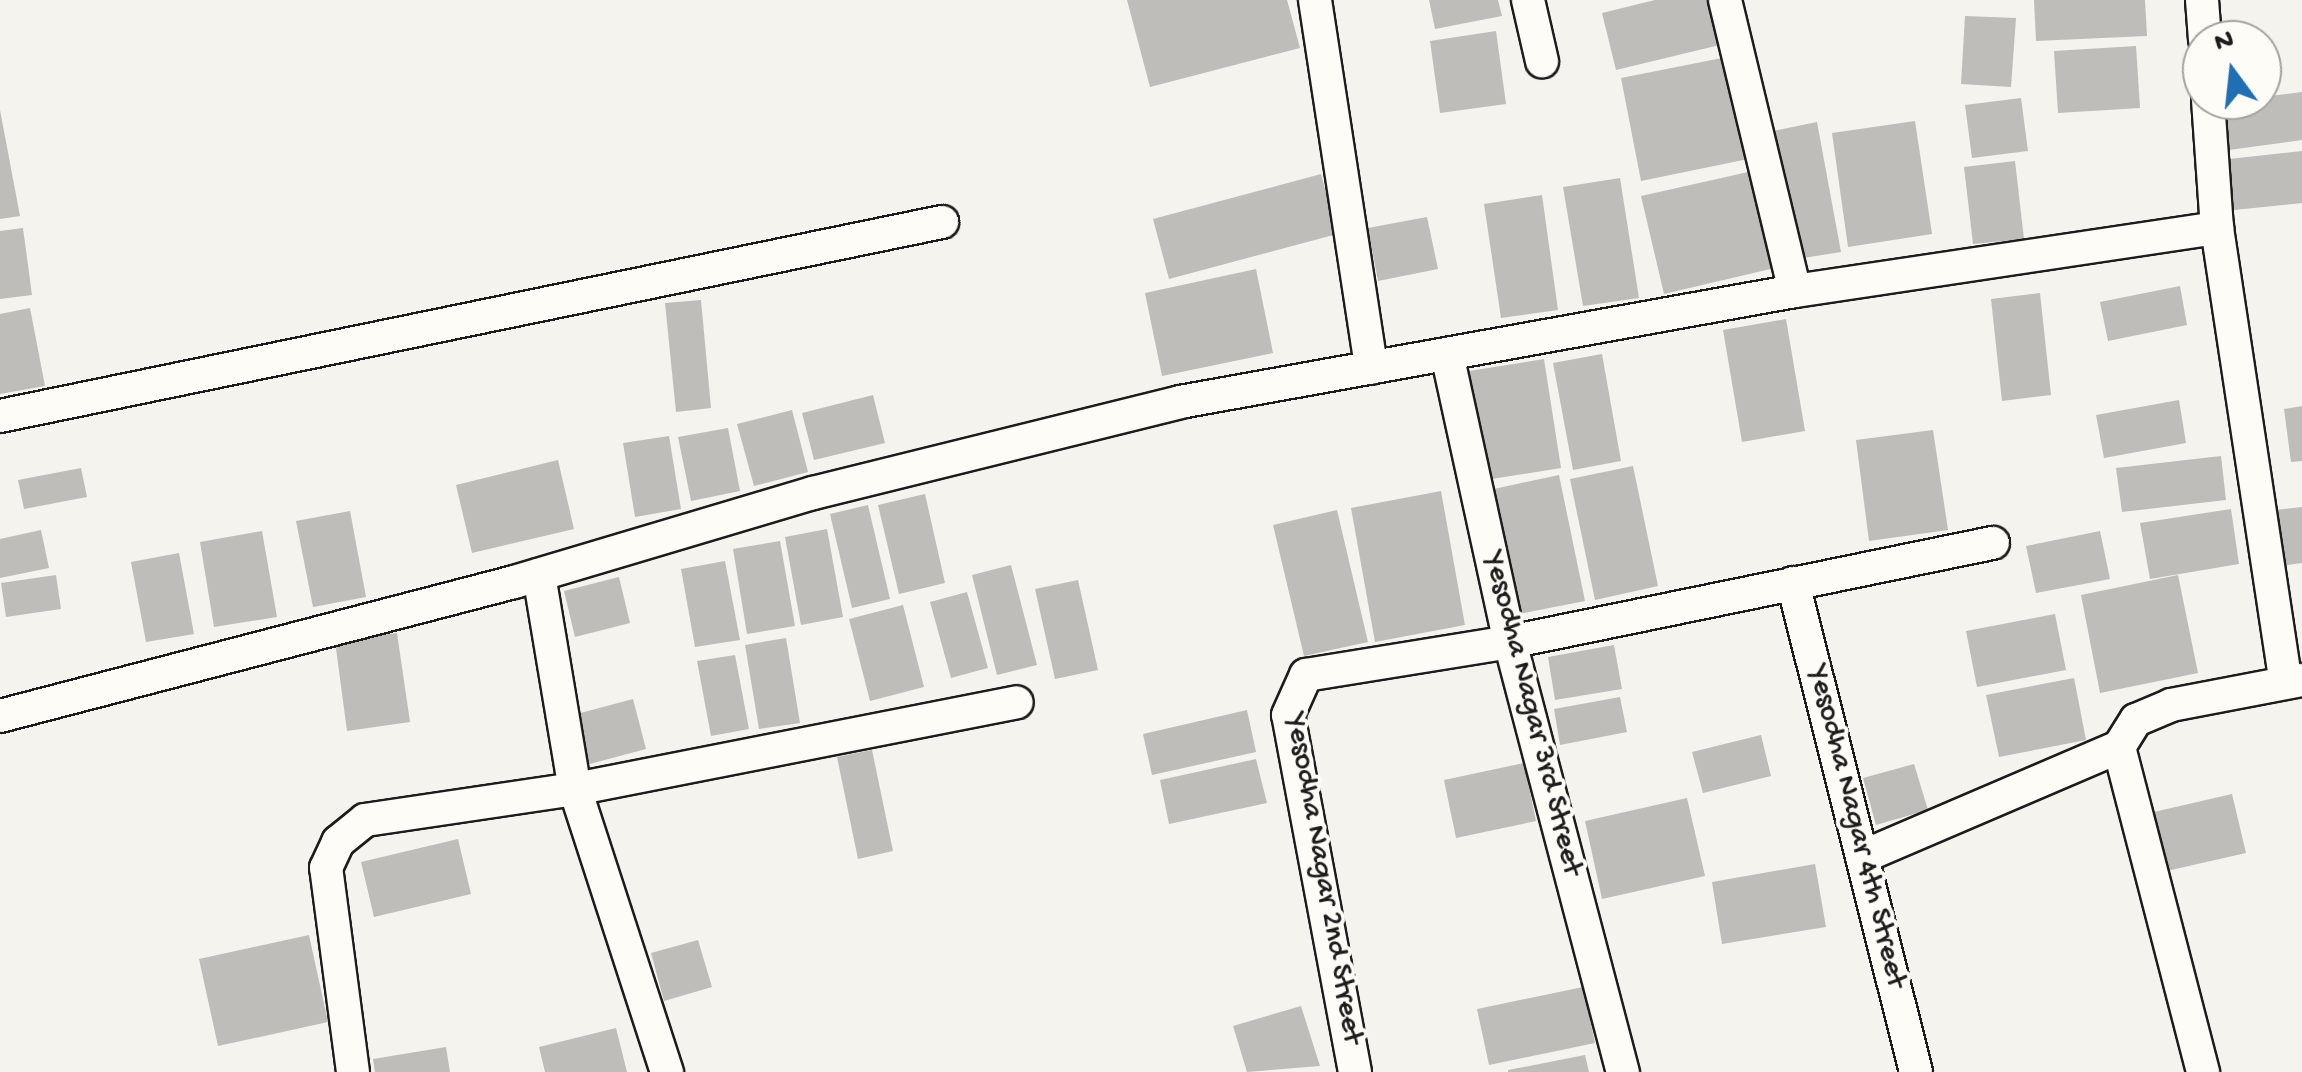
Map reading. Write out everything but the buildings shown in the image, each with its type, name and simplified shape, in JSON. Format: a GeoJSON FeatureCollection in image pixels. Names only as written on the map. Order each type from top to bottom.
{"type":"FeatureCollection","features":[{"type":"Feature","properties":{"kind":"street"},"geometry":{"type":"LineString","coordinates":[[1315,0],[1370,368]]}},
{"type":"Feature","properties":{"kind":"street"},"geometry":{"type":"LineString","coordinates":[[1528,0],[1542,61]]}},
{"type":"Feature","properties":{"kind":"street"},"geometry":{"type":"LineString","coordinates":[[1725,0],[1795,291]]}},
{"type":"Feature","properties":{"kind":"street"},"geometry":{"type":"LineString","coordinates":[[1862,857],[2119,747],[2136,720],[2172,705],[2293,680],[2216,228],[2209,120]]}},
{"type":"Feature","properties":{"kind":"street"},"geometry":{"type":"LineString","coordinates":[[0,416],[942,222]]}},
{"type":"Feature","properties":{"kind":"street"},"geometry":{"type":"LineString","coordinates":[[0,716],[539,574],[813,492],[1180,402],[1795,291],[2216,228]]}},
{"type":"Feature","properties":{"kind":"street","name":"Yesodha Nagar 3rd Street"},"geometry":{"type":"LineString","coordinates":[[1446,354],[1510,642],[1622,1072]]}},
{"type":"Feature","properties":{"kind":"street"},"geometry":{"type":"LineString","coordinates":[[1510,642],[1993,543]]}},
{"type":"Feature","properties":{"kind":"street"},"geometry":{"type":"LineString","coordinates":[[539,574],[574,789],[667,1072]]}},
{"type":"Feature","properties":{"kind":"street","name":"Yesodha Nagar 4th Street"},"geometry":{"type":"LineString","coordinates":[[1793,583],[1916,1072]]}},
{"type":"Feature","properties":{"kind":"street","name":"Yesodha Nagar 2nd Street"},"geometry":{"type":"LineString","coordinates":[[1356,1072],[1288,715],[1296,686],[1306,675],[1510,642]]}},
{"type":"Feature","properties":{"kind":"street"},"geometry":{"type":"LineString","coordinates":[[353,1072],[326,868],[338,842],[365,820],[574,789],[1017,702]]}},
{"type":"Feature","properties":{"kind":"street"},"geometry":{"type":"LineString","coordinates":[[2119,747],[2204,1072]]}}]}
